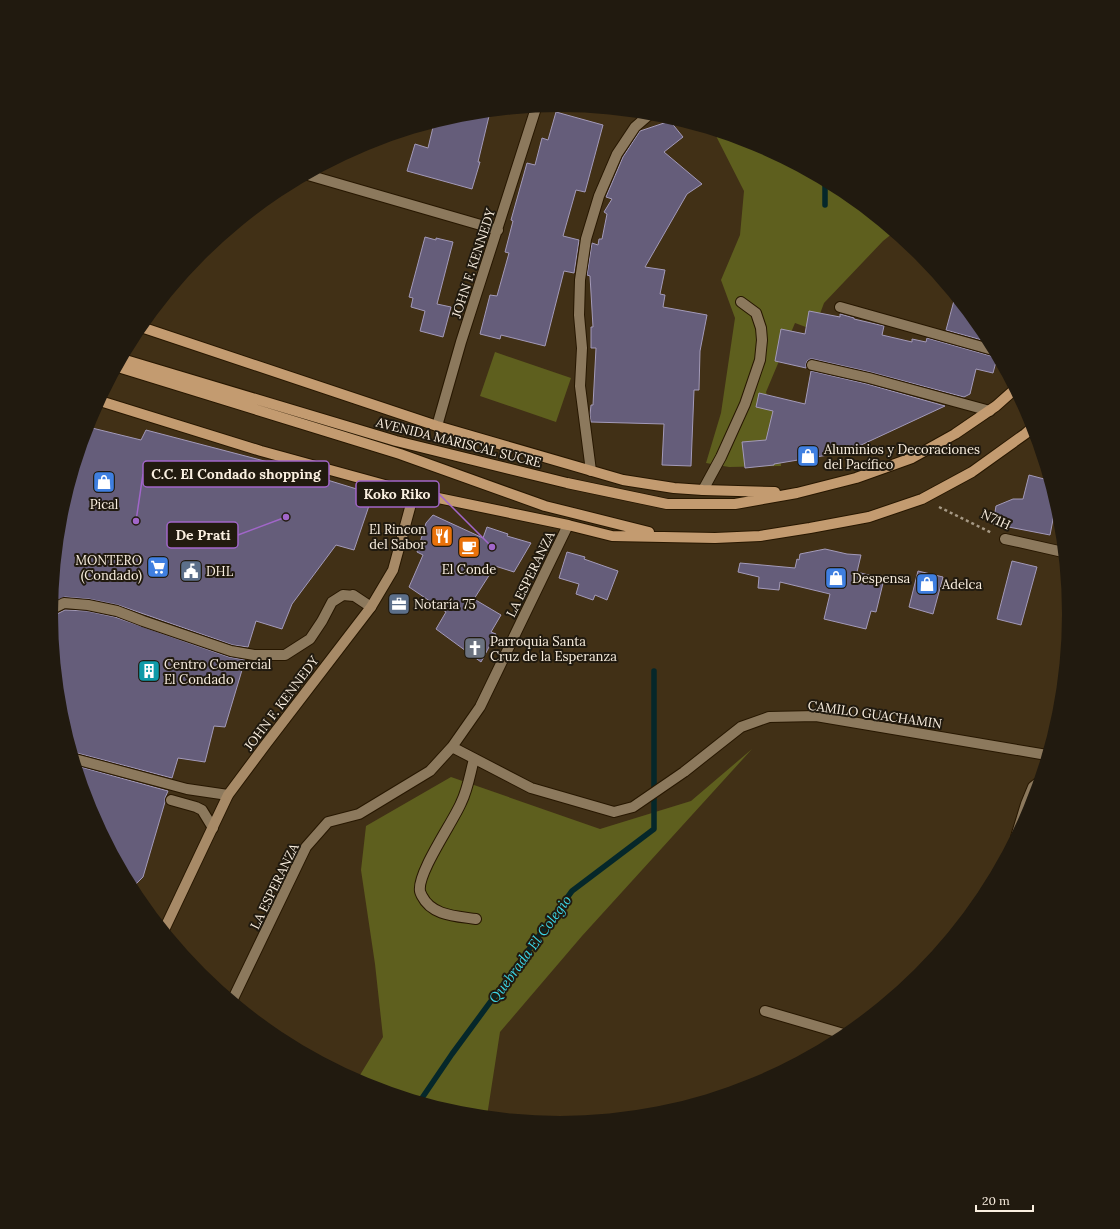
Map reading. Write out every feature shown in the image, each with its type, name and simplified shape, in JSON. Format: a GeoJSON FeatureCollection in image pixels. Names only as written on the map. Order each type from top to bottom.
{"type":"FeatureCollection","features":[{"type":"Feature","properties":{"kind":"main road","name":"AVENIDA MARISCAL SUCRE"},"geometry":{"type":"LineString","coordinates":[[148,329],[437,426],[623,480],[674,488],[797,492]]}},
{"type":"Feature","properties":{"kind":"main road","name":"AVENIDA MARISCAL SUCRE"},"geometry":{"type":"LineString","coordinates":[[127,360],[396,441],[567,483],[667,504],[735,504],[797,492],[856,478],[912,458],[955,434],[990,410],[1010,393]]}},
{"type":"Feature","properties":{"kind":"main road","name":"AVENIDA MARISCAL SUCRE"},"geometry":{"type":"LineString","coordinates":[[122,368],[400,454],[545,506],[665,536]]}},
{"type":"Feature","properties":{"kind":"main road","name":"AVENIDA MARISCAL SUCRE"},"geometry":{"type":"LineString","coordinates":[[105,403],[261,451],[414,492],[568,524],[612,536],[715,538],[760,536],[869,517],[922,499],[972,472],[1027,432]]}},
{"type":"Feature","properties":{"kind":"main road","name":"JOHN F. KENNEDY"},"geometry":{"type":"LineString","coordinates":[[166,925],[228,795],[371,607],[393,570],[414,492]]}},
{"type":"Feature","properties":{"kind":"street","name":"JOHN F. KENNEDY"},"geometry":{"type":"LineString","coordinates":[[437,426],[461,342],[534,114]]}},
{"type":"Feature","properties":{"kind":"street"},"geometry":{"type":"LineString","coordinates":[[591,471],[580,386],[582,348],[579,315],[580,287],[586,239],[599,196],[617,154],[635,128],[644,120]]}},
{"type":"Feature","properties":{"kind":"street"},"geometry":{"type":"LineString","coordinates":[[315,177],[498,230]]}},
{"type":"Feature","properties":{"kind":"street"},"geometry":{"type":"LineString","coordinates":[[703,490],[721,457],[745,404],[760,360],[762,340],[761,328],[756,313],[741,302]]}},
{"type":"Feature","properties":{"kind":"street"},"geometry":{"type":"LineString","coordinates":[[840,307],[984,348]]}},
{"type":"Feature","properties":{"kind":"street"},"geometry":{"type":"LineString","coordinates":[[812,365],[869,378],[990,410]]}},
{"type":"Feature","properties":{"kind":"street","name":"LA ESPERANZA"},"geometry":{"type":"LineString","coordinates":[[234,996],[306,848],[328,822],[359,814],[430,770],[452,747],[480,707],[568,524]]}},
{"type":"Feature","properties":{"kind":"street","name":"N71H"},"geometry":{"type":"LineString","coordinates":[[1005,539],[1058,551]]}},
{"type":"Feature","properties":{"kind":"street"},"geometry":{"type":"LineString","coordinates":[[58,606],[64,603],[88,605],[117,611],[231,651],[254,655],[285,655],[310,639],[332,602],[343,595],[353,596],[371,607]]}},
{"type":"Feature","properties":{"kind":"street","name":"CAMILO GUACHAMIN"},"geometry":{"type":"LineString","coordinates":[[452,747],[531,788],[614,812],[633,807],[684,772],[740,727],[769,717],[816,716],[1042,754]]}},
{"type":"Feature","properties":{"kind":"street"},"geometry":{"type":"LineString","coordinates":[[474,759],[467,788],[461,804],[422,876],[420,891],[426,904],[437,911],[454,916],[476,919]]}},
{"type":"Feature","properties":{"kind":"street"},"geometry":{"type":"LineString","coordinates":[[80,761],[186,789],[228,795]]}},
{"type":"Feature","properties":{"kind":"street"},"geometry":{"type":"LineString","coordinates":[[171,800],[202,810],[206,814],[213,828]]}},
{"type":"Feature","properties":{"kind":"street"},"geometry":{"type":"LineString","coordinates":[[765,1011],[838,1033]]}},
{"type":"Feature","properties":{"kind":"path","name":"N71H"},"geometry":{"type":"LineString","coordinates":[[922,499],[1005,539]]}},
{"type":"Feature","properties":{"kind":"shaded area"},"geometry":{"type":"Polygon","coordinates":[[[717,138],[782,164],[811,180],[866,216],[890,236],[824,303],[814,330],[795,323],[766,392],[771,410],[783,417],[779,436],[781,466],[729,467],[706,463],[721,413],[735,318],[721,280],[740,235],[744,191],[717,138]]]}},
{"type":"Feature","properties":{"kind":"shaded area"},"geometry":{"type":"Polygon","coordinates":[[[495,352],[571,378],[556,422],[480,396],[495,352]]]}},
{"type":"Feature","properties":{"kind":"shaded area"},"geometry":{"type":"Polygon","coordinates":[[[752,749],[582,936],[500,1032],[488,1111],[462,1107],[430,1099],[399,1090],[360,1075],[383,1037],[375,964],[361,870],[366,826],[451,777],[600,829],[691,801],[752,749]]]}},
{"type":"Feature","properties":{"kind":"building"},"geometry":{"type":"Polygon","coordinates":[[[556,112],[603,125],[585,192],[576,190],[563,236],[579,240],[574,273],[564,271],[545,346],[501,335],[500,339],[480,334],[490,295],[497,296],[509,253],[505,252],[513,221],[511,220],[527,163],[535,165],[542,138],[548,140],[556,112]]]}},
{"type":"Feature","properties":{"kind":"building"},"geometry":{"type":"Polygon","coordinates":[[[489,118],[478,162],[480,162],[472,189],[407,171],[415,144],[428,148],[432,129],[462,122],[489,118]]]}},
{"type":"Feature","properties":{"kind":"building"},"geometry":{"type":"Polygon","coordinates":[[[663,123],[674,126],[683,137],[664,152],[702,184],[687,194],[645,267],[665,270],[660,294],[665,295],[663,307],[707,315],[700,351],[699,390],[694,390],[691,466],[662,465],[664,424],[591,422],[590,415],[591,405],[593,405],[596,348],[591,348],[591,327],[593,327],[590,276],[587,275],[592,243],[598,245],[599,239],[602,239],[607,214],[604,212],[612,199],[606,197],[623,157],[640,131],[663,123]]]}},
{"type":"Feature","properties":{"kind":"building"},"geometry":{"type":"Polygon","coordinates":[[[425,237],[453,242],[437,304],[451,307],[443,337],[420,331],[425,311],[411,307],[413,298],[409,297],[425,237]]]}},
{"type":"Feature","properties":{"kind":"building"},"geometry":{"type":"Polygon","coordinates":[[[953,303],[979,339],[946,330],[953,303]]]}},
{"type":"Feature","properties":{"kind":"building"},"geometry":{"type":"Polygon","coordinates":[[[809,311],[840,317],[840,314],[884,326],[882,335],[912,342],[912,339],[926,342],[927,338],[990,356],[995,364],[993,373],[976,369],[970,394],[964,397],[870,372],[813,359],[807,361],[806,368],[775,361],[781,329],[805,334],[809,311]]]}},
{"type":"Feature","properties":{"kind":"building"},"geometry":{"type":"Polygon","coordinates":[[[811,371],[867,384],[945,406],[840,455],[834,454],[774,465],[745,468],[742,442],[766,440],[773,411],[756,407],[759,393],[805,404],[811,371]]]}},
{"type":"Feature","properties":{"kind":"building"},"geometry":{"type":"Polygon","coordinates":[[[94,428],[141,440],[146,430],[272,463],[373,494],[354,550],[336,545],[292,604],[282,629],[256,621],[248,647],[233,645],[118,605],[89,599],[65,597],[58,600],[62,549],[75,485],[94,428]]]}},
{"type":"Feature","properties":{"kind":"building"},"geometry":{"type":"Polygon","coordinates":[[[1029,475],[1043,479],[1053,521],[1050,535],[993,524],[996,506],[1013,499],[1023,499],[1029,475]]]}},
{"type":"Feature","properties":{"kind":"building"},"geometry":{"type":"Polygon","coordinates":[[[433,515],[483,538],[487,527],[508,534],[507,536],[531,543],[514,572],[495,566],[474,599],[501,615],[491,632],[496,634],[481,662],[436,629],[446,612],[409,587],[423,555],[417,552],[426,523],[433,515]]]}},
{"type":"Feature","properties":{"kind":"building"},"geometry":{"type":"Polygon","coordinates":[[[825,549],[847,554],[861,555],[857,572],[884,579],[876,612],[871,611],[866,629],[824,619],[830,594],[780,582],[779,590],[758,588],[759,577],[738,572],[740,563],[795,568],[800,554],[825,549]]]}},
{"type":"Feature","properties":{"kind":"building"},"geometry":{"type":"Polygon","coordinates":[[[567,552],[585,557],[584,559],[618,571],[607,600],[595,595],[593,600],[576,594],[579,584],[559,578],[567,552]]]}},
{"type":"Feature","properties":{"kind":"building"},"geometry":{"type":"Polygon","coordinates":[[[1012,561],[1037,567],[1021,625],[997,619],[1012,561]]]}},
{"type":"Feature","properties":{"kind":"building"},"geometry":{"type":"Polygon","coordinates":[[[918,571],[943,577],[933,614],[909,607],[918,571]]]}},
{"type":"Feature","properties":{"kind":"building"},"geometry":{"type":"Polygon","coordinates":[[[65,610],[87,611],[115,617],[229,657],[245,660],[225,727],[214,726],[205,762],[178,758],[172,778],[78,753],[62,680],[58,613],[65,610]]]}},
{"type":"Feature","properties":{"kind":"building"},"geometry":{"type":"Polygon","coordinates":[[[82,767],[168,791],[143,877],[137,883],[125,865],[96,807],[82,767]]]}},
{"type":"Feature","properties":{"kind":"waterway","name":"Quebrada El Colegio"},"geometry":{"type":"LineString","coordinates":[[825,188],[825,205]]}},
{"type":"Feature","properties":{"kind":"waterway","name":"Quebrada El Colegio"},"geometry":{"type":"LineString","coordinates":[[423,1097],[452,1054],[572,891],[654,829],[654,671]]}},
{"type":"Feature","properties":{"kind":"place","name":"Aluminios y Decoraciones del Pacífico"},"geometry":{"type":"Point","coordinates":[808,456]}},
{"type":"Feature","properties":{"kind":"place","name":"Pical"},"geometry":{"type":"Point","coordinates":[104,482]}},
{"type":"Feature","properties":{"kind":"place","name":"De Prati"},"geometry":{"type":"Point","coordinates":[286,517]}},
{"type":"Feature","properties":{"kind":"place","name":"C.C. El Condado shopping"},"geometry":{"type":"Point","coordinates":[136,521]}},
{"type":"Feature","properties":{"kind":"place","name":"El Rincon del Sabor"},"geometry":{"type":"Point","coordinates":[442,536]}},
{"type":"Feature","properties":{"kind":"place","name":"El Conde"},"geometry":{"type":"Point","coordinates":[469,547]}},
{"type":"Feature","properties":{"kind":"place","name":"Koko Riko"},"geometry":{"type":"Point","coordinates":[492,547]}},
{"type":"Feature","properties":{"kind":"place","name":"MONTERO (Condado)"},"geometry":{"type":"Point","coordinates":[158,567]}},
{"type":"Feature","properties":{"kind":"place","name":"DHL"},"geometry":{"type":"Point","coordinates":[191,571]}},
{"type":"Feature","properties":{"kind":"place","name":"Despensa"},"geometry":{"type":"Point","coordinates":[836,578]}},
{"type":"Feature","properties":{"kind":"place","name":"Adelca"},"geometry":{"type":"Point","coordinates":[927,584]}},
{"type":"Feature","properties":{"kind":"place","name":"Notaría 75"},"geometry":{"type":"Point","coordinates":[399,604]}},
{"type":"Feature","properties":{"kind":"place","name":"Parroquia Santa Cruz de la Esperanza"},"geometry":{"type":"Point","coordinates":[475,648]}},
{"type":"Feature","properties":{"kind":"place","name":"Centro Comercial El Condado"},"geometry":{"type":"Point","coordinates":[149,671]}}]}
